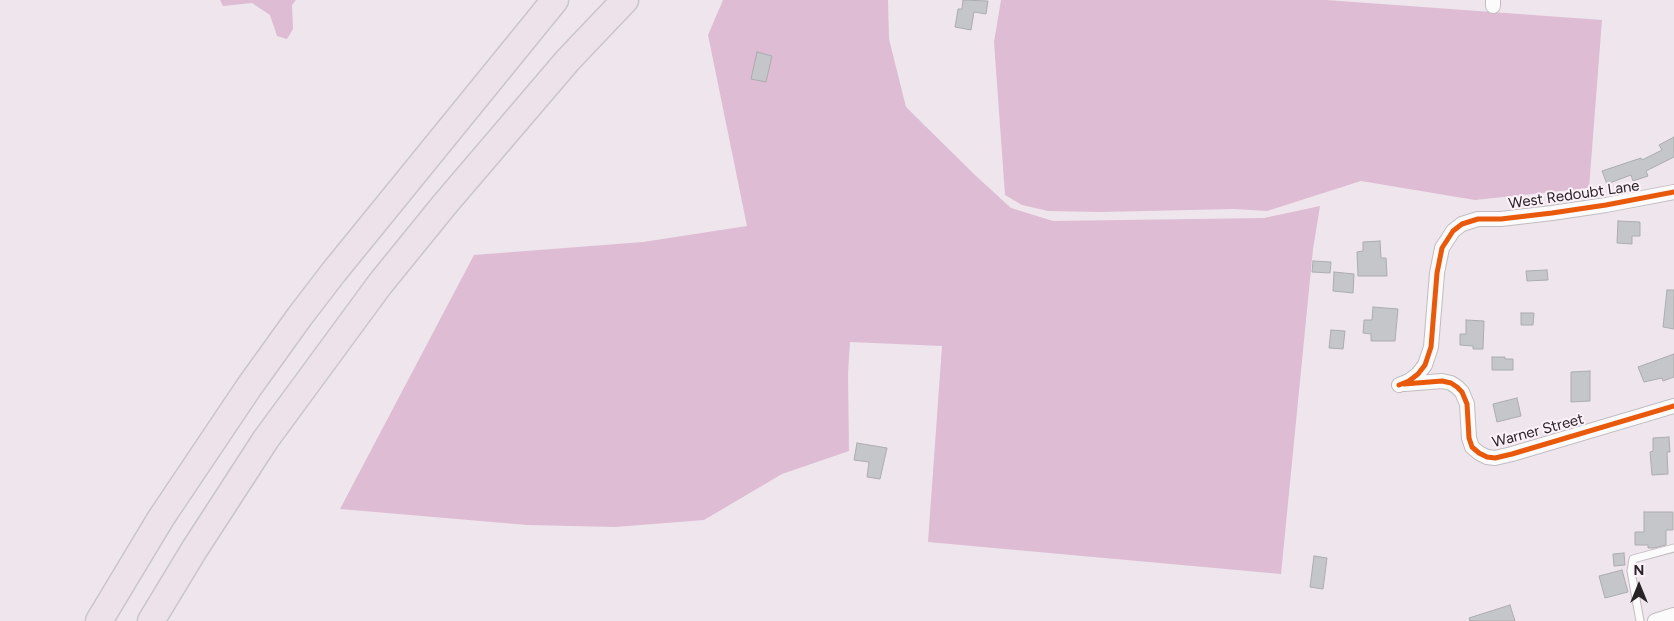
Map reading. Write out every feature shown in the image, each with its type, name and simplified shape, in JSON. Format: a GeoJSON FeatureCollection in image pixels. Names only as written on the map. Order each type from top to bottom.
{"type":"FeatureCollection","features":[{"type":"Feature","properties":{"kind":"highway"},"geometry":{"type":"LineString","coordinates":[[99,621],[161,518],[249,387],[333,273],[554,0]]}},
{"type":"Feature","properties":{"kind":"highway"},"geometry":{"type":"LineString","coordinates":[[439,143],[499,75],[571,0]]}},
{"type":"Feature","properties":{"kind":"highway"},"geometry":{"type":"LineString","coordinates":[[151,621],[239,480],[320,364],[380,284],[568,60],[625,0]]}},
{"type":"Feature","properties":{"kind":"highway"},"geometry":{"type":"LineString","coordinates":[[568,60],[630,0]]}},
{"type":"Feature","properties":{"kind":"street","name":"West Redoubt Lane"},"geometry":{"type":"LineString","coordinates":[[1399,384],[1409,381],[1418,374],[1424,365],[1431,347],[1437,273],[1442,248],[1453,231],[1462,224],[1478,219],[1501,219],[1606,205],[1674,192]]}},
{"type":"Feature","properties":{"kind":"street","name":"Warner Street"},"geometry":{"type":"LineString","coordinates":[[1399,384],[1442,381],[1457,387],[1462,392],[1467,404],[1469,438],[1472,447],[1486,457],[1495,458],[1674,406]]}},
{"type":"Feature","properties":{"kind":"street"},"geometry":{"type":"LineString","coordinates":[[1654,621],[1674,615]]}},
{"type":"Feature","properties":{"kind":"lane"},"geometry":{"type":"LineString","coordinates":[[1640,621],[1632,579],[1631,563],[1633,558],[1674,548]]}},
{"type":"Feature","properties":{"kind":"shaded area"},"geometry":{"type":"Polygon","coordinates":[[[220,0],[296,0],[292,5],[293,29],[287,39],[277,36],[270,15],[252,3],[223,6],[220,0]]]}},
{"type":"Feature","properties":{"kind":"shaded area"},"geometry":{"type":"Polygon","coordinates":[[[723,0],[888,0],[889,39],[906,107],[1011,208],[1053,221],[1264,218],[1320,206],[1313,249],[1281,574],[928,542],[942,346],[850,342],[848,373],[849,451],[782,474],[704,520],[615,527],[527,525],[340,509],[474,255],[643,242],[747,226],[708,35],[723,0]]]}},
{"type":"Feature","properties":{"kind":"shaded area"},"geometry":{"type":"Polygon","coordinates":[[[1001,0],[1326,0],[1602,20],[1589,188],[1475,200],[1361,181],[1267,211],[1234,209],[1101,212],[1048,211],[1022,205],[1005,195],[994,42],[1001,0]]]}},
{"type":"Feature","properties":{"kind":"building"},"geometry":{"type":"Polygon","coordinates":[[[963,0],[988,1],[986,14],[974,12],[971,30],[955,27],[958,9],[962,9],[963,0]]]}},
{"type":"Feature","properties":{"kind":"building"},"geometry":{"type":"Polygon","coordinates":[[[757,52],[772,56],[766,82],[751,79],[757,52]]]}},
{"type":"Feature","properties":{"kind":"building"},"geometry":{"type":"Polygon","coordinates":[[[1674,137],[1674,157],[1646,171],[1648,176],[1633,181],[1631,175],[1607,184],[1602,171],[1641,158],[1642,160],[1662,150],[1659,145],[1674,137]]]}},
{"type":"Feature","properties":{"kind":"building"},"geometry":{"type":"Polygon","coordinates":[[[1618,221],[1640,222],[1640,236],[1632,236],[1632,244],[1617,243],[1618,221]]]}},
{"type":"Feature","properties":{"kind":"building"},"geometry":{"type":"Polygon","coordinates":[[[1380,241],[1381,258],[1386,258],[1387,276],[1358,276],[1357,252],[1363,251],[1363,242],[1380,241]]]}},
{"type":"Feature","properties":{"kind":"building"},"geometry":{"type":"Polygon","coordinates":[[[1313,261],[1331,262],[1330,273],[1312,272],[1313,261]]]}},
{"type":"Feature","properties":{"kind":"building"},"geometry":{"type":"Polygon","coordinates":[[[1547,270],[1548,280],[1527,281],[1526,271],[1547,270]]]}},
{"type":"Feature","properties":{"kind":"building"},"geometry":{"type":"Polygon","coordinates":[[[1334,272],[1354,274],[1353,293],[1333,291],[1334,272]]]}},
{"type":"Feature","properties":{"kind":"building"},"geometry":{"type":"Polygon","coordinates":[[[1667,290],[1674,290],[1674,329],[1663,327],[1667,290]]]}},
{"type":"Feature","properties":{"kind":"building"},"geometry":{"type":"Polygon","coordinates":[[[1373,307],[1398,309],[1395,341],[1371,341],[1371,334],[1363,333],[1364,320],[1372,320],[1373,307]]]}},
{"type":"Feature","properties":{"kind":"building"},"geometry":{"type":"Polygon","coordinates":[[[1521,313],[1534,313],[1533,325],[1521,325],[1521,313]]]}},
{"type":"Feature","properties":{"kind":"building"},"geometry":{"type":"Polygon","coordinates":[[[1466,320],[1484,321],[1483,349],[1473,349],[1473,346],[1460,345],[1460,334],[1466,334],[1466,320]]]}},
{"type":"Feature","properties":{"kind":"building"},"geometry":{"type":"Polygon","coordinates":[[[1331,330],[1345,331],[1343,349],[1329,348],[1331,330]]]}},
{"type":"Feature","properties":{"kind":"building"},"geometry":{"type":"Polygon","coordinates":[[[1674,354],[1674,377],[1663,381],[1662,378],[1644,382],[1638,367],[1674,354]]]}},
{"type":"Feature","properties":{"kind":"building"},"geometry":{"type":"Polygon","coordinates":[[[1492,357],[1513,359],[1513,370],[1492,370],[1492,357]]]}},
{"type":"Feature","properties":{"kind":"building"},"geometry":{"type":"Polygon","coordinates":[[[1590,371],[1590,401],[1571,402],[1571,372],[1590,371]]]}},
{"type":"Feature","properties":{"kind":"building"},"geometry":{"type":"Polygon","coordinates":[[[1517,398],[1521,416],[1497,422],[1493,404],[1517,398]]]}},
{"type":"Feature","properties":{"kind":"building"},"geometry":{"type":"Polygon","coordinates":[[[1669,437],[1670,452],[1667,452],[1668,474],[1652,475],[1650,452],[1653,451],[1653,438],[1669,437]]]}},
{"type":"Feature","properties":{"kind":"building"},"geometry":{"type":"Polygon","coordinates":[[[857,443],[887,448],[880,479],[867,477],[869,462],[854,460],[857,443]]]}},
{"type":"Feature","properties":{"kind":"building"},"geometry":{"type":"Polygon","coordinates":[[[1644,512],[1673,512],[1673,530],[1666,530],[1666,545],[1648,548],[1648,545],[1635,545],[1635,532],[1644,532],[1644,512]]]}},
{"type":"Feature","properties":{"kind":"building"},"geometry":{"type":"Polygon","coordinates":[[[1624,553],[1625,565],[1614,566],[1613,554],[1624,553]]]}},
{"type":"Feature","properties":{"kind":"building"},"geometry":{"type":"Polygon","coordinates":[[[1314,556],[1327,558],[1323,589],[1310,587],[1314,556]]]}},
{"type":"Feature","properties":{"kind":"building"},"geometry":{"type":"Polygon","coordinates":[[[1622,570],[1628,592],[1605,598],[1599,576],[1622,570]]]}},
{"type":"Feature","properties":{"kind":"building"},"geometry":{"type":"Polygon","coordinates":[[[1510,605],[1515,621],[1470,621],[1469,618],[1510,605]]]}},
{"type":"Feature","properties":{"kind":"cycle path"},"geometry":{"type":"LineString","coordinates":[[1399,385],[1409,381],[1425,365],[1431,347],[1437,273],[1442,248],[1453,231],[1462,224],[1478,219],[1501,219],[1606,205],[1674,192]]}},
{"type":"Feature","properties":{"kind":"cycle path"},"geometry":{"type":"LineString","coordinates":[[1404,384],[1442,381],[1457,387],[1462,392],[1467,404],[1469,438],[1472,447],[1487,457],[1495,458],[1674,406]]}}]}
